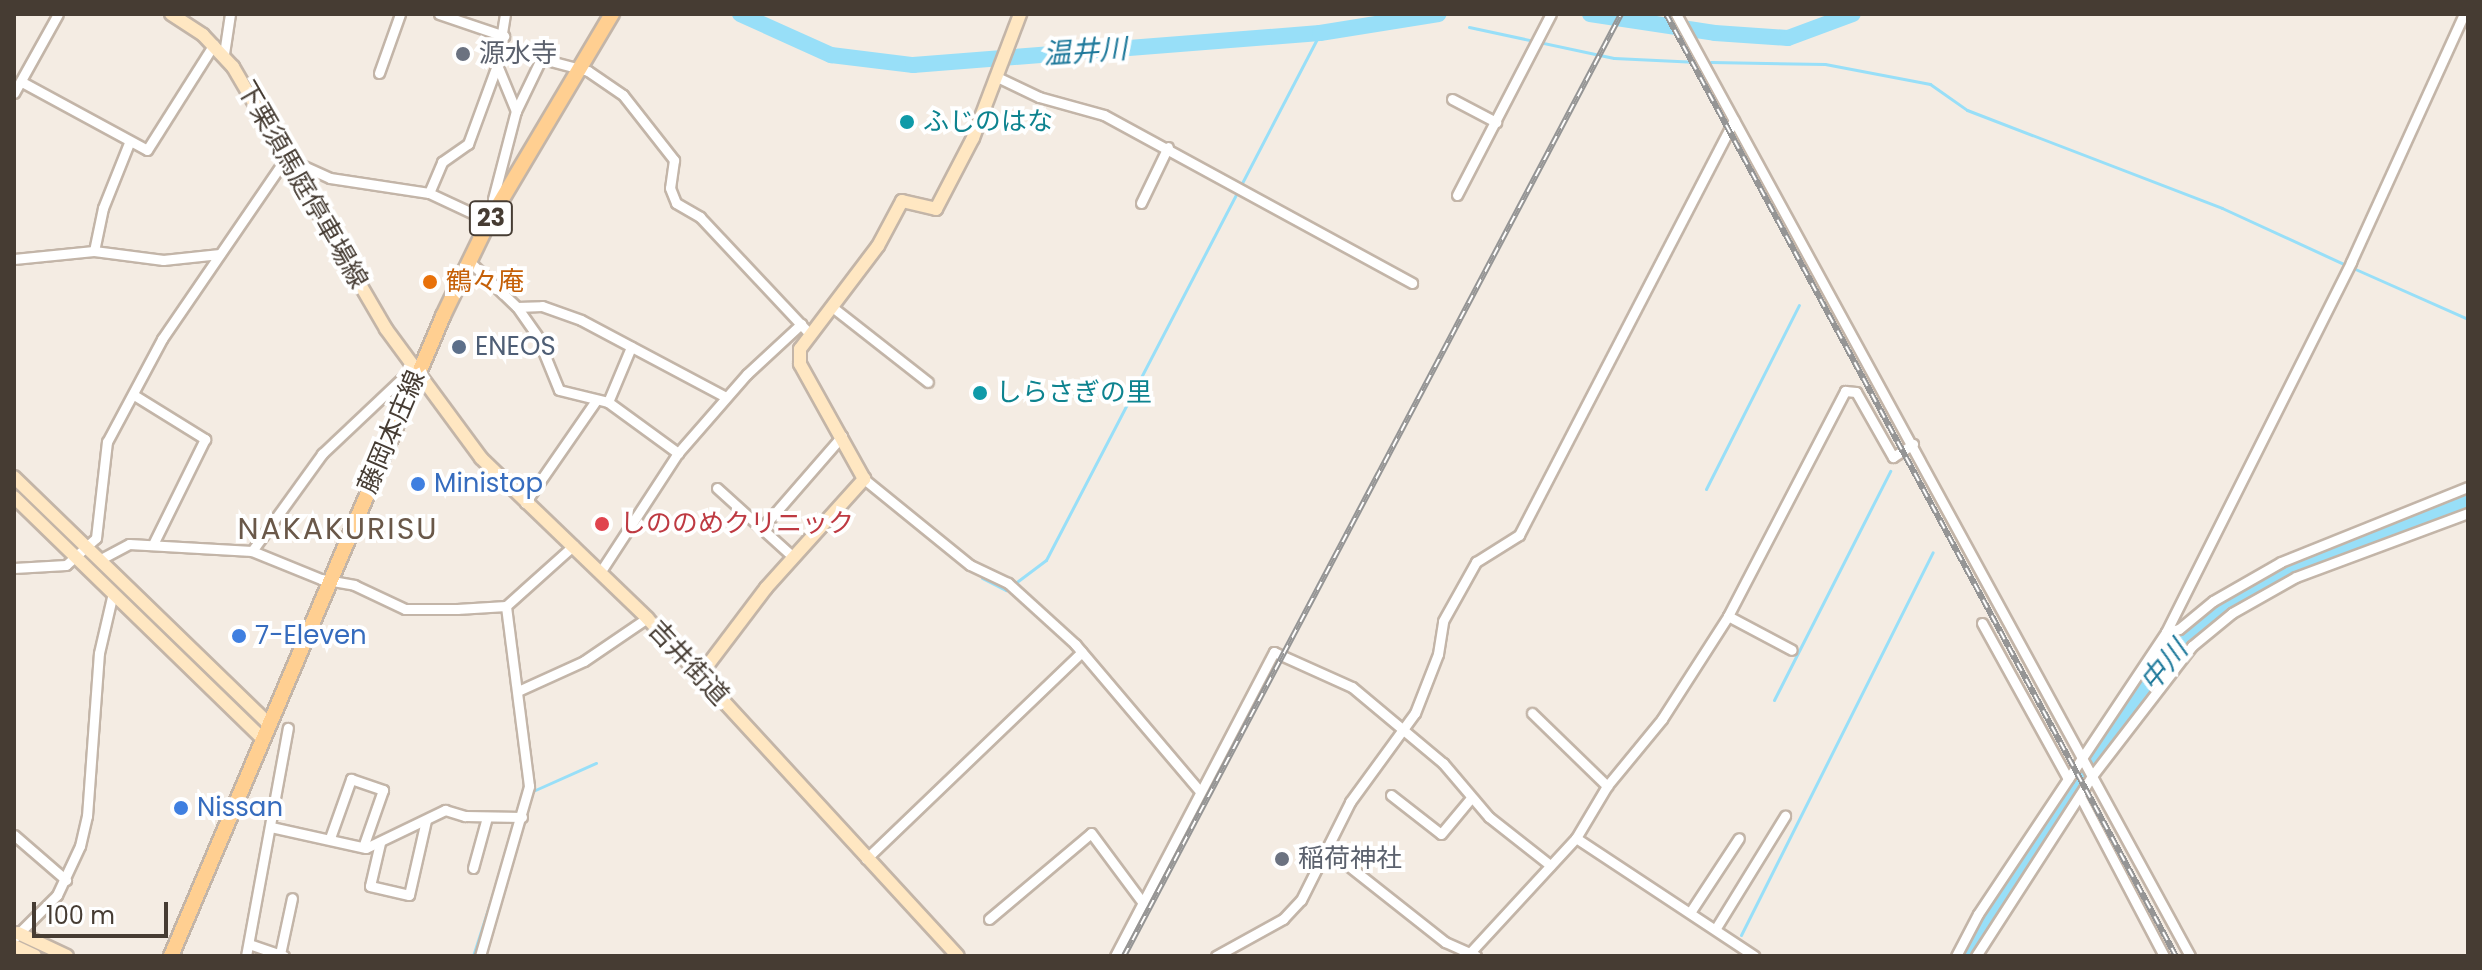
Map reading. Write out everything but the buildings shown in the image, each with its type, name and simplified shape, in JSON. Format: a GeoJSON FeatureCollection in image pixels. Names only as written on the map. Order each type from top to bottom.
{"type":"FeatureCollection","features":[{"type":"Feature","properties":{"kind":"main road","name":"藤岡本庄線"},"geometry":{"type":"LineString","coordinates":[[171,956],[415,370],[493,215],[612,14]]}},
{"type":"Feature","properties":{"kind":"street"},"geometry":{"type":"LineString","coordinates":[[14,93],[58,14]]}},
{"type":"Feature","properties":{"kind":"street","name":"下栗須馬庭停車場線"},"geometry":{"type":"LineString","coordinates":[[171,14],[224,54],[415,370]]}},
{"type":"Feature","properties":{"kind":"street"},"geometry":{"type":"LineString","coordinates":[[224,54],[230,14]]}},
{"type":"Feature","properties":{"kind":"street"},"geometry":{"type":"LineString","coordinates":[[379,73],[400,14]]}},
{"type":"Feature","properties":{"kind":"street"},"geometry":{"type":"LineString","coordinates":[[439,14],[504,36]]}},
{"type":"Feature","properties":{"kind":"street"},"geometry":{"type":"LineString","coordinates":[[429,193],[442,162],[468,144],[497,65],[504,36],[505,14]]}},
{"type":"Feature","properties":{"kind":"street"},"geometry":{"type":"LineString","coordinates":[[601,571],[678,453],[726,397],[831,306],[878,246],[902,201],[936,209],[973,138],[1020,14]]}},
{"type":"Feature","properties":{"kind":"street"},"geometry":{"type":"LineString","coordinates":[[1676,14],[2190,956]]}},
{"type":"Feature","properties":{"kind":"street"},"geometry":{"type":"LineString","coordinates":[[1956,956],[1978,914],[2166,632],[2348,266],[2464,14]]}},
{"type":"Feature","properties":{"kind":"street"},"geometry":{"type":"LineString","coordinates":[[1457,195],[1550,15]]}},
{"type":"Feature","properties":{"kind":"street"},"geometry":{"type":"LineString","coordinates":[[22,82],[129,143],[147,150],[214,44]]}},
{"type":"Feature","properties":{"kind":"street"},"geometry":{"type":"LineString","coordinates":[[501,48],[579,69],[623,95],[674,160],[670,188],[676,203],[700,217],[806,329]]}},
{"type":"Feature","properties":{"kind":"street"},"geometry":{"type":"LineString","coordinates":[[14,568],[66,565],[88,549],[96,538],[107,442],[162,339],[286,158],[330,178],[429,193],[493,215],[493,199],[516,111],[542,57]]}},
{"type":"Feature","properties":{"kind":"street"},"geometry":{"type":"LineString","coordinates":[[497,65],[516,111]]}},
{"type":"Feature","properties":{"kind":"street"},"geometry":{"type":"LineString","coordinates":[[995,76],[1039,97],[1104,115],[1168,147],[1412,283]]}},
{"type":"Feature","properties":{"kind":"street"},"geometry":{"type":"LineString","coordinates":[[1452,99],[1496,122]]}},
{"type":"Feature","properties":{"kind":"street"},"geometry":{"type":"LineString","coordinates":[[1216,956],[1283,919],[1301,900],[1350,802],[1424,693],[1443,621],[1458,592],[1476,562],[1519,535],[1734,120]]}},
{"type":"Feature","properties":{"kind":"street"},"geometry":{"type":"LineString","coordinates":[[94,251],[103,208],[129,143]]}},
{"type":"Feature","properties":{"kind":"street"},"geometry":{"type":"LineString","coordinates":[[1141,203],[1168,147]]}},
{"type":"Feature","properties":{"kind":"street"},"geometry":{"type":"LineString","coordinates":[[14,259],[94,251],[163,260],[220,254]]}},
{"type":"Feature","properties":{"kind":"street"},"geometry":{"type":"LineString","coordinates":[[469,261],[517,307],[537,336],[559,390],[595,402],[608,402],[678,453]]}},
{"type":"Feature","properties":{"kind":"street"},"geometry":{"type":"LineString","coordinates":[[517,307],[542,306],[631,347],[726,397]]}},
{"type":"Feature","properties":{"kind":"street"},"geometry":{"type":"LineString","coordinates":[[831,306],[928,382]]}},
{"type":"Feature","properties":{"kind":"street"},"geometry":{"type":"LineString","coordinates":[[806,329],[800,349],[800,364],[864,479],[970,565],[1008,583],[1082,652],[1199,790]]}},
{"type":"Feature","properties":{"kind":"street"},"geometry":{"type":"LineString","coordinates":[[608,402],[631,347]]}},
{"type":"Feature","properties":{"kind":"street"},"geometry":{"type":"LineString","coordinates":[[252,551],[322,454],[415,370]]}},
{"type":"Feature","properties":{"kind":"street","name":"吉井街道"},"geometry":{"type":"LineString","coordinates":[[415,370],[481,458],[525,503],[601,571],[701,674],[866,859],[958,956]]}},
{"type":"Feature","properties":{"kind":"street"},"geometry":{"type":"LineString","coordinates":[[1326,848],[1470,955],[1576,838],[1607,786],[1662,719],[1728,616],[1845,391],[1856,392],[1893,457],[1913,444]]}},
{"type":"Feature","properties":{"kind":"street"},"geometry":{"type":"LineString","coordinates":[[134,395],[205,439],[153,544]]}},
{"type":"Feature","properties":{"kind":"street"},"geometry":{"type":"LineString","coordinates":[[525,503],[595,402]]}},
{"type":"Feature","properties":{"kind":"street"},"geometry":{"type":"LineString","coordinates":[[762,528],[842,436]]}},
{"type":"Feature","properties":{"kind":"street"},"geometry":{"type":"LineString","coordinates":[[14,477],[268,723]]}},
{"type":"Feature","properties":{"kind":"street"},"geometry":{"type":"LineString","coordinates":[[701,674],[793,557],[864,479]]}},
{"type":"Feature","properties":{"kind":"street"},"geometry":{"type":"LineString","coordinates":[[2166,632],[2179,629],[2213,601],[2281,562],[2468,487]]}},
{"type":"Feature","properties":{"kind":"street"},"geometry":{"type":"LineString","coordinates":[[717,488],[793,557]]}},
{"type":"Feature","properties":{"kind":"street"},"geometry":{"type":"LineString","coordinates":[[14,497],[262,738]]}},
{"type":"Feature","properties":{"kind":"street"},"geometry":{"type":"LineString","coordinates":[[1976,956],[2092,776],[2192,646],[2232,613],[2296,577],[2468,513]]}},
{"type":"Feature","properties":{"kind":"street"},"geometry":{"type":"LineString","coordinates":[[99,560],[129,544],[252,551],[328,581],[354,585],[405,609],[506,606],[574,545]]}},
{"type":"Feature","properties":{"kind":"street"},"geometry":{"type":"LineString","coordinates":[[15,939],[66,880],[87,816],[99,653],[113,593]]}},
{"type":"Feature","properties":{"kind":"street"},"geometry":{"type":"LineString","coordinates":[[480,956],[529,786],[506,606]]}},
{"type":"Feature","properties":{"kind":"street"},"geometry":{"type":"LineString","coordinates":[[1728,616],[1792,650]]}},
{"type":"Feature","properties":{"kind":"street"},"geometry":{"type":"LineString","coordinates":[[518,691],[584,661],[647,618]]}},
{"type":"Feature","properties":{"kind":"street"},"geometry":{"type":"LineString","coordinates":[[1982,623],[2068,779]]}},
{"type":"Feature","properties":{"kind":"street"},"geometry":{"type":"LineString","coordinates":[[866,859],[1082,652]]}},
{"type":"Feature","properties":{"kind":"street"},"geometry":{"type":"LineString","coordinates":[[1115,956],[1199,790],[1274,652],[1352,687],[1443,763],[1471,798],[1550,865]]}},
{"type":"Feature","properties":{"kind":"street"},"geometry":{"type":"LineString","coordinates":[[1532,713],[1607,786]]}},
{"type":"Feature","properties":{"kind":"street"},"geometry":{"type":"LineString","coordinates":[[246,956],[288,728]]}},
{"type":"Feature","properties":{"kind":"street"},"geometry":{"type":"LineString","coordinates":[[330,838],[351,779],[383,790],[363,847]]}},
{"type":"Feature","properties":{"kind":"street"},"geometry":{"type":"LineString","coordinates":[[1391,795],[1441,834],[1471,798]]}},
{"type":"Feature","properties":{"kind":"street"},"geometry":{"type":"LineString","coordinates":[[2080,796],[2164,956]]}},
{"type":"Feature","properties":{"kind":"street"},"geometry":{"type":"LineString","coordinates":[[271,827],[363,847],[380,843],[445,810],[487,817],[522,817]]}},
{"type":"Feature","properties":{"kind":"street"},"geometry":{"type":"LineString","coordinates":[[1716,928],[1785,816]]}},
{"type":"Feature","properties":{"kind":"street"},"geometry":{"type":"LineString","coordinates":[[473,868],[487,817]]}},
{"type":"Feature","properties":{"kind":"street"},"geometry":{"type":"LineString","coordinates":[[380,843],[370,886],[409,895],[426,820]]}},
{"type":"Feature","properties":{"kind":"street"},"geometry":{"type":"LineString","coordinates":[[989,919],[1091,833],[1143,903]]}},
{"type":"Feature","properties":{"kind":"street"},"geometry":{"type":"LineString","coordinates":[[14,835],[66,880]]}},
{"type":"Feature","properties":{"kind":"street"},"geometry":{"type":"LineString","coordinates":[[1576,838],[1691,911],[1754,956]]}},
{"type":"Feature","properties":{"kind":"street"},"geometry":{"type":"LineString","coordinates":[[1691,911],[1739,838]]}},
{"type":"Feature","properties":{"kind":"street"},"geometry":{"type":"LineString","coordinates":[[249,944],[282,955],[292,898]]}},
{"type":"Feature","properties":{"kind":"street"},"geometry":{"type":"LineString","coordinates":[[15,939],[35,956]]}},
{"type":"Feature","properties":{"kind":"street"},"geometry":{"type":"LineString","coordinates":[[15,939],[67,956]]}},
{"type":"Feature","properties":{"kind":"waterway","name":"温井川"},"geometry":{"type":"LineString","coordinates":[[740,14],[831,55],[913,65],[1320,33],[1438,14]]}},
{"type":"Feature","properties":{"kind":"waterway","name":"温井川"},"geometry":{"type":"LineString","coordinates":[[1590,14],[1715,33],[1788,38],[1853,14]]}},
{"type":"Feature","properties":{"kind":"waterway"},"geometry":{"type":"LineString","coordinates":[[1469,27],[1614,58],[1698,62]]}},
{"type":"Feature","properties":{"kind":"waterway"},"geometry":{"type":"LineString","coordinates":[[982,578],[1006,590],[1046,560],[1320,33]]}},
{"type":"Feature","properties":{"kind":"waterway"},"geometry":{"type":"LineString","coordinates":[[1711,62],[1825,64],[1930,84],[1967,110],[2222,208],[2346,265]]}},
{"type":"Feature","properties":{"kind":"waterway"},"geometry":{"type":"LineString","coordinates":[[2353,268],[2468,319]]}},
{"type":"Feature","properties":{"kind":"waterway"},"geometry":{"type":"LineString","coordinates":[[1706,489],[1799,305]]}},
{"type":"Feature","properties":{"kind":"waterway"},"geometry":{"type":"LineString","coordinates":[[1774,700],[1890,471]]}},
{"type":"Feature","properties":{"kind":"waterway","name":"中川"},"geometry":{"type":"LineString","coordinates":[[1967,956],[2108,735],[2179,643],[2255,586],[2468,501]]}},
{"type":"Feature","properties":{"kind":"waterway"},"geometry":{"type":"LineString","coordinates":[[1741,935],[1933,552]]}},
{"type":"Feature","properties":{"kind":"waterway"},"geometry":{"type":"LineString","coordinates":[[533,791],[596,763]]}},
{"type":"Feature","properties":{"kind":"waterway"},"geometry":{"type":"LineString","coordinates":[[473,956],[496,884]]}},
{"type":"Feature","properties":{"kind":"railway"},"geometry":{"type":"LineString","coordinates":[[1124,956],[1621,14]]}},
{"type":"Feature","properties":{"kind":"railway"},"geometry":{"type":"LineString","coordinates":[[1666,14],[2176,956]]}},
{"type":"Feature","properties":{"kind":"place","name":"源水寺"},"geometry":{"type":"Point","coordinates":[463,54]}},
{"type":"Feature","properties":{"kind":"place","name":"ふじのはな"},"geometry":{"type":"Point","coordinates":[907,122]}},
{"type":"Feature","properties":{"kind":"place","name":"鶴々庵"},"geometry":{"type":"Point","coordinates":[430,282]}},
{"type":"Feature","properties":{"kind":"place","name":"ENEOS"},"geometry":{"type":"Point","coordinates":[459,347]}},
{"type":"Feature","properties":{"kind":"place","name":"しらさぎの里"},"geometry":{"type":"Point","coordinates":[980,393]}},
{"type":"Feature","properties":{"kind":"place","name":"Ministop"},"geometry":{"type":"Point","coordinates":[418,484]}},
{"type":"Feature","properties":{"kind":"place","name":"しののめクリニック"},"geometry":{"type":"Point","coordinates":[602,524]}},
{"type":"Feature","properties":{"kind":"place","name":"7-Eleven"},"geometry":{"type":"Point","coordinates":[239,636]}},
{"type":"Feature","properties":{"kind":"place","name":"Nissan"},"geometry":{"type":"Point","coordinates":[181,808]}},
{"type":"Feature","properties":{"kind":"place","name":"稲荷神社"},"geometry":{"type":"Point","coordinates":[1282,859]}},
{"type":"Feature","properties":{"kind":"district","name":"NAKAKURISU"},"geometry":{"type":"Point","coordinates":[338,529]}}]}
